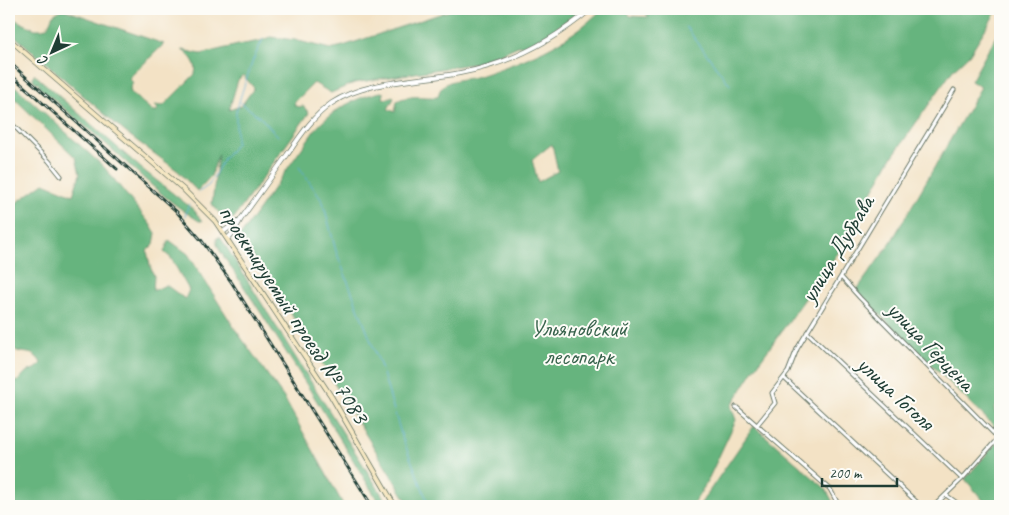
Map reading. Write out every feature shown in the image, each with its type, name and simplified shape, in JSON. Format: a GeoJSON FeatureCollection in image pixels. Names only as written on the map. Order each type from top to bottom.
{"type":"FeatureCollection","features":[{"type":"Feature","properties":{"kind":"main road","name":"проектируемый проезд № 7083"},"geometry":{"type":"LineString","coordinates":[[9,39],[195,200],[224,232],[331,396],[395,506]]}},
{"type":"Feature","properties":{"kind":"street"},"geometry":{"type":"LineString","coordinates":[[228,238],[311,123],[333,102],[353,92],[370,88],[460,74],[500,63],[543,44],[576,22],[591,9]]}},
{"type":"Feature","properties":{"kind":"street","name":"улица Дубрава"},"geometry":{"type":"LineString","coordinates":[[757,425],[775,403],[772,393],[788,372],[796,349],[954,90]]}},
{"type":"Feature","properties":{"kind":"street"},"geometry":{"type":"LineString","coordinates":[[9,121],[49,161],[61,176]]}},
{"type":"Feature","properties":{"kind":"street"},"geometry":{"type":"LineString","coordinates":[[224,232],[241,219]]}},
{"type":"Feature","properties":{"kind":"street","name":"улица Герцена"},"geometry":{"type":"LineString","coordinates":[[841,277],[999,438]]}},
{"type":"Feature","properties":{"kind":"street","name":"улица Гоголя"},"geometry":{"type":"LineString","coordinates":[[806,332],[962,478]]}},
{"type":"Feature","properties":{"kind":"street"},"geometry":{"type":"LineString","coordinates":[[784,378],[921,506]]}},
{"type":"Feature","properties":{"kind":"street"},"geometry":{"type":"LineString","coordinates":[[736,407],[830,489],[840,506]]}},
{"type":"Feature","properties":{"kind":"street"},"geometry":{"type":"LineString","coordinates":[[934,506],[999,438]]}},
{"type":"Feature","properties":{"kind":"street"},"geometry":{"type":"LineString","coordinates":[[946,495],[961,506]]}},
{"type":"Feature","properties":{"kind":"green space"},"geometry":{"type":"Polygon","coordinates":[[[62,9],[164,44],[129,78],[133,83],[130,88],[131,93],[155,113],[158,109],[154,105],[163,106],[195,74],[196,70],[193,60],[182,50],[201,54],[270,37],[295,40],[330,49],[455,9],[581,9],[560,26],[533,42],[518,46],[482,62],[354,83],[331,93],[314,83],[294,105],[298,107],[303,106],[309,113],[234,218],[225,220],[212,204],[218,155],[211,176],[197,191],[178,171],[125,132],[9,31],[9,17],[35,29],[43,29],[48,26],[53,15],[62,9]],[[243,75],[238,80],[229,110],[241,106],[254,88],[243,75]]]}},
{"type":"Feature","properties":{"kind":"green space","name":"Ульяновский лесопарк"},"geometry":{"type":"Polygon","coordinates":[[[602,9],[626,9],[630,16],[649,17],[642,9],[998,9],[969,55],[953,70],[890,160],[838,253],[755,368],[731,406],[736,420],[706,484],[692,506],[410,506],[267,275],[240,240],[240,236],[314,131],[328,117],[344,106],[381,92],[384,93],[383,98],[386,99],[393,96],[394,98],[388,109],[395,112],[397,101],[412,97],[438,97],[443,86],[448,83],[479,76],[545,50],[560,42],[602,9]],[[552,144],[532,160],[538,182],[558,171],[552,144]]]}},
{"type":"Feature","properties":{"kind":"green space"},"geometry":{"type":"Polygon","coordinates":[[[1000,29],[1000,403],[994,408],[995,413],[1000,415],[1000,427],[998,430],[856,291],[891,242],[981,87],[971,81],[1000,29]]]}},
{"type":"Feature","properties":{"kind":"green space"},"geometry":{"type":"Polygon","coordinates":[[[34,74],[142,169],[194,210],[202,221],[185,212],[159,192],[39,87],[39,84],[34,81],[34,74]]]}},
{"type":"Feature","properties":{"kind":"green space"},"geometry":{"type":"Polygon","coordinates":[[[16,87],[104,167],[150,224],[156,233],[154,244],[147,251],[154,276],[153,291],[166,285],[185,299],[189,290],[171,258],[164,252],[169,240],[188,254],[235,329],[284,398],[344,506],[9,506],[9,382],[12,379],[17,382],[26,372],[37,368],[41,363],[32,354],[15,350],[9,344],[9,208],[44,183],[73,195],[80,174],[76,158],[10,94],[9,90],[16,87]]]}},
{"type":"Feature","properties":{"kind":"green space"},"geometry":{"type":"Polygon","coordinates":[[[220,237],[389,506],[381,506],[302,377],[220,251],[217,238],[220,237]]]}},
{"type":"Feature","properties":{"kind":"green space"},"geometry":{"type":"Polygon","coordinates":[[[754,426],[826,489],[835,506],[699,506],[754,426]]]}},
{"type":"Feature","properties":{"kind":"green space"},"geometry":{"type":"Polygon","coordinates":[[[998,441],[1000,443],[1000,506],[988,506],[965,479],[998,441]]]}},
{"type":"Feature","properties":{"kind":"waterway"},"geometry":{"type":"LineString","coordinates":[[686,27],[730,85]]}},
{"type":"Feature","properties":{"kind":"waterway"},"geometry":{"type":"LineString","coordinates":[[199,192],[209,185],[224,158],[236,144],[236,112],[253,60],[263,39]]}},
{"type":"Feature","properties":{"kind":"waterway"},"geometry":{"type":"LineString","coordinates":[[240,102],[261,118],[278,136]]}},
{"type":"Feature","properties":{"kind":"waterway"},"geometry":{"type":"LineString","coordinates":[[299,167],[323,202],[336,251],[381,367],[402,437],[427,500],[426,506]]}},
{"type":"Feature","properties":{"kind":"waterway"},"geometry":{"type":"LineString","coordinates":[[185,216],[189,204]]}},
{"type":"Feature","properties":{"kind":"railway"},"geometry":{"type":"LineString","coordinates":[[9,62],[176,211],[202,241],[232,283],[372,506]]}},
{"type":"Feature","properties":{"kind":"railway"},"geometry":{"type":"LineString","coordinates":[[9,73],[117,169]]}}]}
